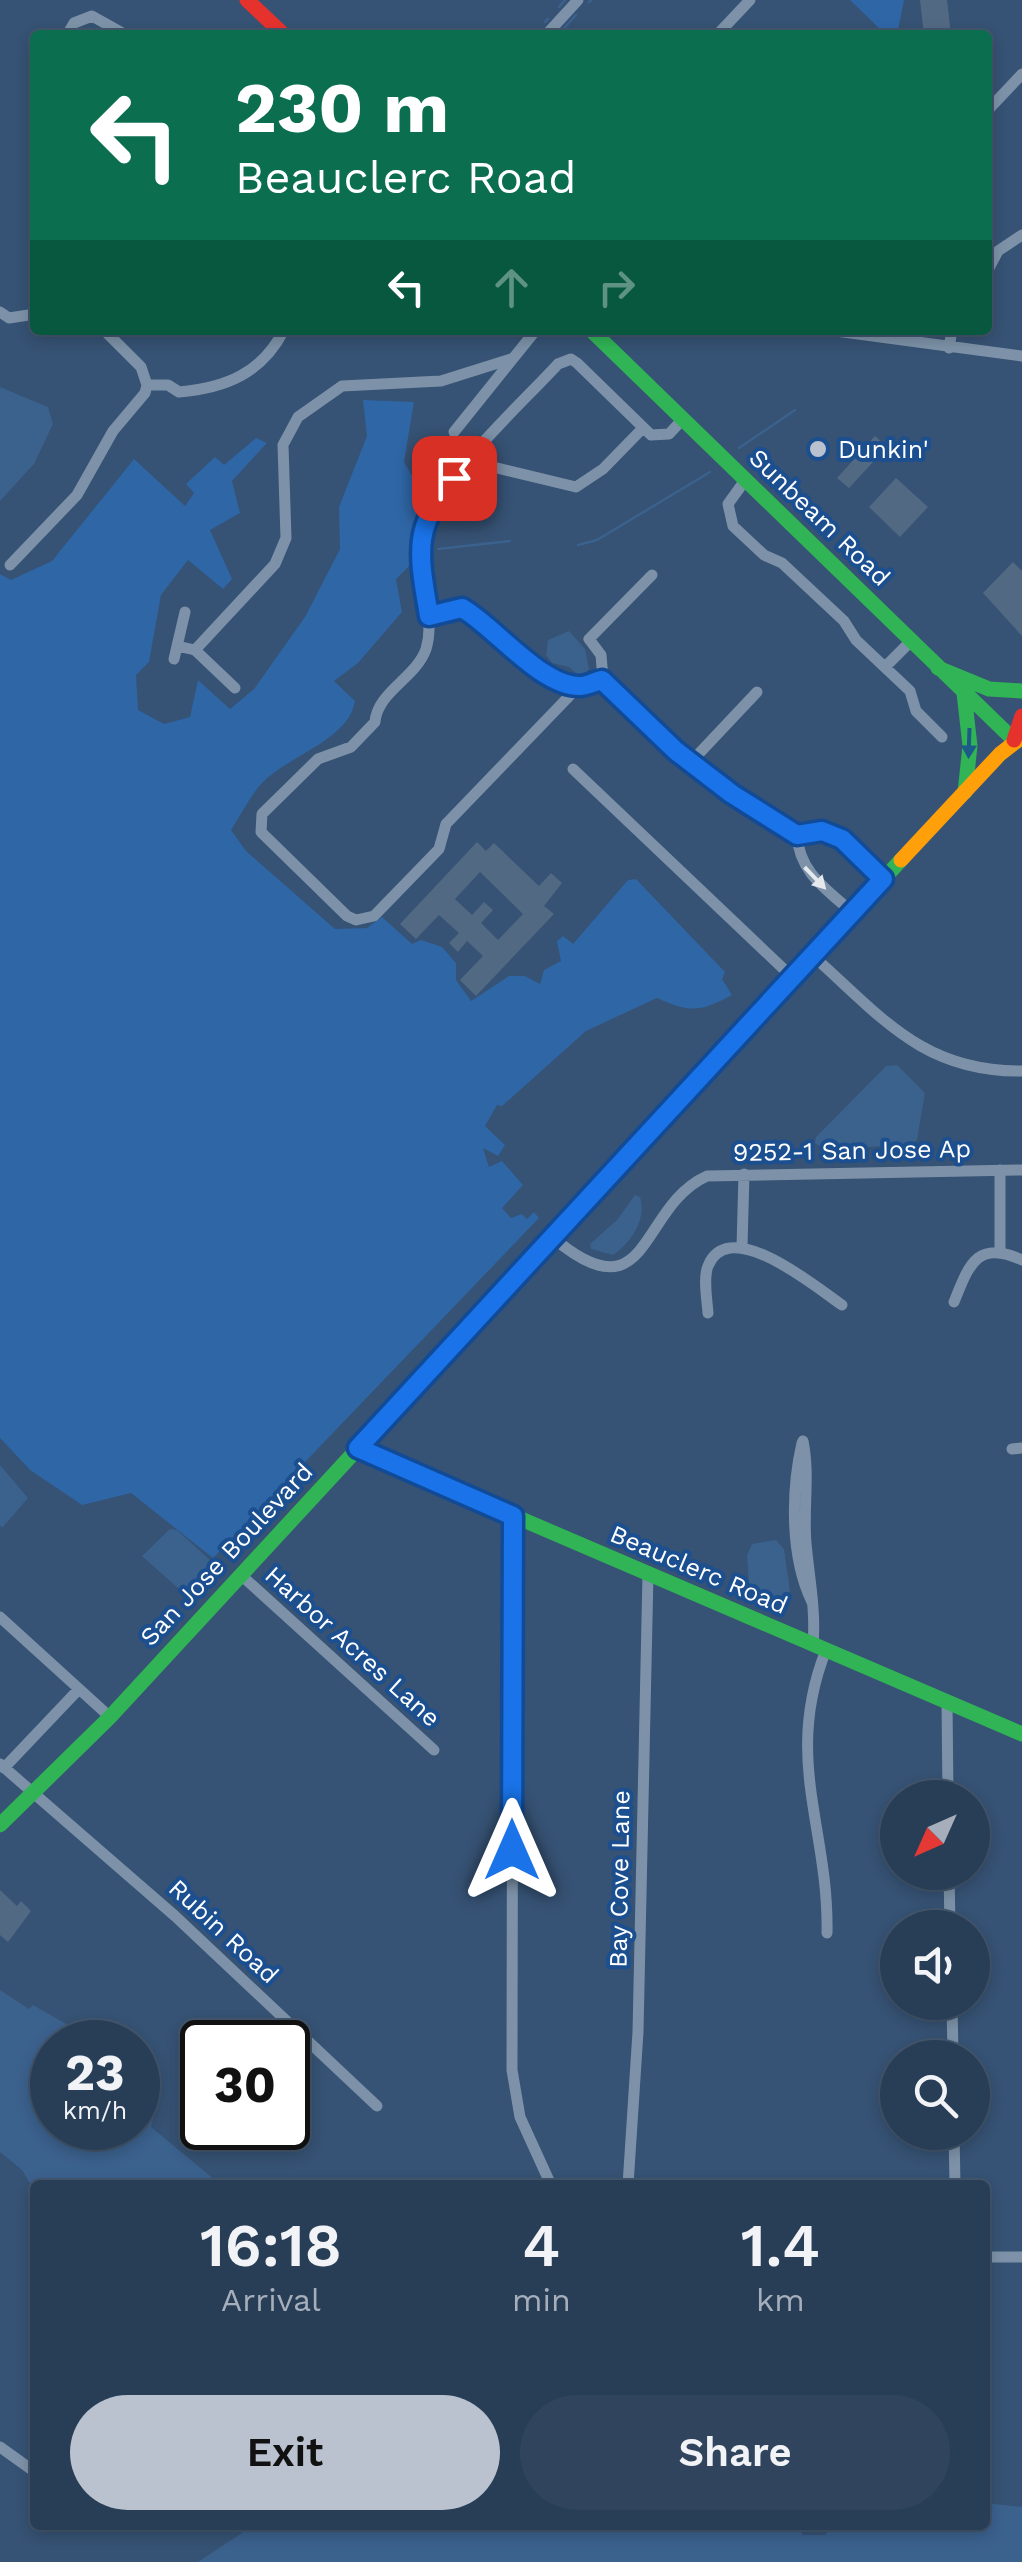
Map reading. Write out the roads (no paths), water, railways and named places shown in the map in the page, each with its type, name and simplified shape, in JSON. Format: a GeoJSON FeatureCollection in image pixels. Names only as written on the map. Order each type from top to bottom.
{"type":"FeatureCollection","features":[{"type":"Feature","properties":{"kind":"main road"},"geometry":{"type":"LineString","coordinates":[[248,0],[273,30]]}},
{"type":"Feature","properties":{"kind":"main road","name":"Sunbeam Road"},"geometry":{"type":"LineString","coordinates":[[596,335],[964,693],[1018,738]]}},
{"type":"Feature","properties":{"kind":"main road"},"geometry":{"type":"LineString","coordinates":[[938,668],[989,689],[1022,691]]}},
{"type":"Feature","properties":{"kind":"main road"},"geometry":{"type":"LineString","coordinates":[[964,693],[970,746],[964,792]]}},
{"type":"Feature","properties":{"kind":"main road","name":"San Jose Boulevard"},"geometry":{"type":"LineString","coordinates":[[0,1825],[36,1794],[110,1717],[812,955],[1018,738],[1022,716]]}},
{"type":"Feature","properties":{"kind":"main road","name":"Beauclerc Road"},"geometry":{"type":"LineString","coordinates":[[358,1448],[1022,1734]]}},
{"type":"Feature","properties":{"kind":"street"},"geometry":{"type":"LineString","coordinates":[[551,30],[578,0]]}},
{"type":"Feature","properties":{"kind":"street"},"geometry":{"type":"LineString","coordinates":[[724,30],[750,0]]}},
{"type":"Feature","properties":{"kind":"street"},"geometry":{"type":"LineString","coordinates":[[70,30],[74,23],[92,16],[117,30]]}},
{"type":"Feature","properties":{"kind":"street"},"geometry":{"type":"LineString","coordinates":[[992,106],[1022,74]]}},
{"type":"Feature","properties":{"kind":"street"},"geometry":{"type":"LineString","coordinates":[[992,262],[998,251],[1022,235]]}},
{"type":"Feature","properties":{"kind":"street"},"geometry":{"type":"LineString","coordinates":[[992,245],[998,251]]}},
{"type":"Feature","properties":{"kind":"street"},"geometry":{"type":"LineString","coordinates":[[0,312],[9,318],[30,315]]}},
{"type":"Feature","properties":{"kind":"street"},"geometry":{"type":"LineString","coordinates":[[10,565],[77,494],[113,431],[138,404],[147,384],[141,367],[109,335]]}},
{"type":"Feature","properties":{"kind":"street"},"geometry":{"type":"LineString","coordinates":[[147,384],[168,385],[179,392],[229,384],[273,352],[282,335]]}},
{"type":"Feature","properties":{"kind":"street"},"geometry":{"type":"LineString","coordinates":[[454,432],[532,335]]}},
{"type":"Feature","properties":{"kind":"street"},"geometry":{"type":"LineString","coordinates":[[862,335],[1022,356]]}},
{"type":"Feature","properties":{"kind":"street"},"geometry":{"type":"LineString","coordinates":[[950,348],[951,335]]}},
{"type":"Feature","properties":{"kind":"street"},"geometry":{"type":"LineString","coordinates":[[185,612],[175,653],[195,650],[275,564],[286,538],[283,445],[298,418],[342,386],[441,381],[511,360]]}},
{"type":"Feature","properties":{"kind":"street"},"geometry":{"type":"LineString","coordinates":[[602,680],[578,686],[446,824],[439,848],[374,916],[356,920],[266,838],[258,823],[262,814],[318,759],[351,747],[375,722],[376,709],[423,656],[429,616],[419,540],[440,495],[564,360],[576,363],[651,436],[662,437],[684,418]]}},
{"type":"Feature","properties":{"kind":"street"},"geometry":{"type":"LineString","coordinates":[[468,461],[576,487],[602,469],[643,428]]}},
{"type":"Feature","properties":{"kind":"street"},"geometry":{"type":"LineString","coordinates":[[746,479],[728,504],[734,526],[764,555],[782,564],[886,667],[910,692],[916,712],[942,737]]}},
{"type":"Feature","properties":{"kind":"street"},"geometry":{"type":"LineString","coordinates":[[652,574],[588,640],[602,655],[602,680],[690,762],[732,794],[797,835],[831,834],[883,879]]}},
{"type":"Feature","properties":{"kind":"street"},"geometry":{"type":"LineString","coordinates":[[429,616],[462,608],[523,657],[557,679],[578,686]]}},
{"type":"Feature","properties":{"kind":"street"},"geometry":{"type":"LineString","coordinates":[[886,667],[911,641]]}},
{"type":"Feature","properties":{"kind":"street"},"geometry":{"type":"LineString","coordinates":[[195,650],[235,688]]}},
{"type":"Feature","properties":{"kind":"street"},"geometry":{"type":"LineString","coordinates":[[690,762],[758,692]]}},
{"type":"Feature","properties":{"kind":"street"},"geometry":{"type":"LineString","coordinates":[[573,770],[792,977]]}},
{"type":"Feature","properties":{"kind":"street"},"geometry":{"type":"LineString","coordinates":[[797,835],[798,852],[809,874],[852,912]]}},
{"type":"Feature","properties":{"kind":"street"},"geometry":{"type":"LineString","coordinates":[[812,955],[912,1042],[932,1054],[970,1068],[1022,1071]]}},
{"type":"Feature","properties":{"kind":"street"},"geometry":{"type":"LineString","coordinates":[[1000,1170],[1000,1252]]}},
{"type":"Feature","properties":{"kind":"street","name":"9252-1 San Jose Ap"},"geometry":{"type":"LineString","coordinates":[[552,1237],[588,1265],[614,1267],[640,1249],[688,1187],[706,1176],[1022,1170]]}},
{"type":"Feature","properties":{"kind":"street"},"geometry":{"type":"LineString","coordinates":[[742,1246],[744,1174]]}},
{"type":"Feature","properties":{"kind":"street"},"geometry":{"type":"LineString","coordinates":[[708,1312],[706,1270],[710,1261],[725,1249],[742,1246],[790,1270],[842,1306]]}},
{"type":"Feature","properties":{"kind":"street"},"geometry":{"type":"LineString","coordinates":[[954,1302],[972,1262],[982,1255],[1000,1252],[1022,1260]]}},
{"type":"Feature","properties":{"kind":"street"},"geometry":{"type":"LineString","coordinates":[[801,1521],[808,1464],[802,1440],[797,1463],[801,1521],[819,1648],[810,1689],[807,1776],[826,1898],[827,1933]]}},
{"type":"Feature","properties":{"kind":"street"},"geometry":{"type":"LineString","coordinates":[[513,1516],[512,2070],[520,2117],[549,2180]]}},
{"type":"Feature","properties":{"kind":"street","name":"Harbor Acres Lane"},"geometry":{"type":"LineString","coordinates":[[241,1574],[434,1750]]}},
{"type":"Feature","properties":{"kind":"street","name":"Bay Cove Lane"},"geometry":{"type":"LineString","coordinates":[[628,2180],[638,2032],[648,1574]]}},
{"type":"Feature","properties":{"kind":"street"},"geometry":{"type":"LineString","coordinates":[[0,1617],[110,1717]]}},
{"type":"Feature","properties":{"kind":"street"},"geometry":{"type":"LineString","coordinates":[[2,1766],[79,1689]]}},
{"type":"Feature","properties":{"kind":"street"},"geometry":{"type":"LineString","coordinates":[[947,1702],[948,1780]]}},
{"type":"Feature","properties":{"kind":"street","name":"Rubin Road"},"geometry":{"type":"LineString","coordinates":[[2,1766],[175,1916],[377,2106]]}},
{"type":"Feature","properties":{"kind":"street"},"geometry":{"type":"LineString","coordinates":[[954,2150],[955,2180]]}},
{"type":"Feature","properties":{"kind":"street"},"geometry":{"type":"LineString","coordinates":[[990,2257],[1022,2256]]}},
{"type":"Feature","properties":{"kind":"street"},"geometry":{"type":"LineString","coordinates":[[0,2447],[30,2468]]}},
{"type":"Feature","properties":{"kind":"waterway"},"geometry":{"type":"LineString","coordinates":[[559,7],[565,0]]}},
{"type":"Feature","properties":{"kind":"waterway"},"geometry":{"type":"LineString","coordinates":[[562,30],[576,15]]}},
{"type":"Feature","properties":{"kind":"waterway"},"geometry":{"type":"LineString","coordinates":[[545,22],[548,19]]}},
{"type":"Feature","properties":{"kind":"waterway"},"geometry":{"type":"LineString","coordinates":[[739,448],[795,410]]}},
{"type":"Feature","properties":{"kind":"waterway"},"geometry":{"type":"LineString","coordinates":[[578,545],[597,540],[710,472]]}},
{"type":"Feature","properties":{"kind":"waterway"},"geometry":{"type":"LineString","coordinates":[[438,549],[510,541]]}},
{"type":"Feature","properties":{"kind":"place","name":"Dunkin'"},"geometry":{"type":"Point","coordinates":[818,449]}}]}
